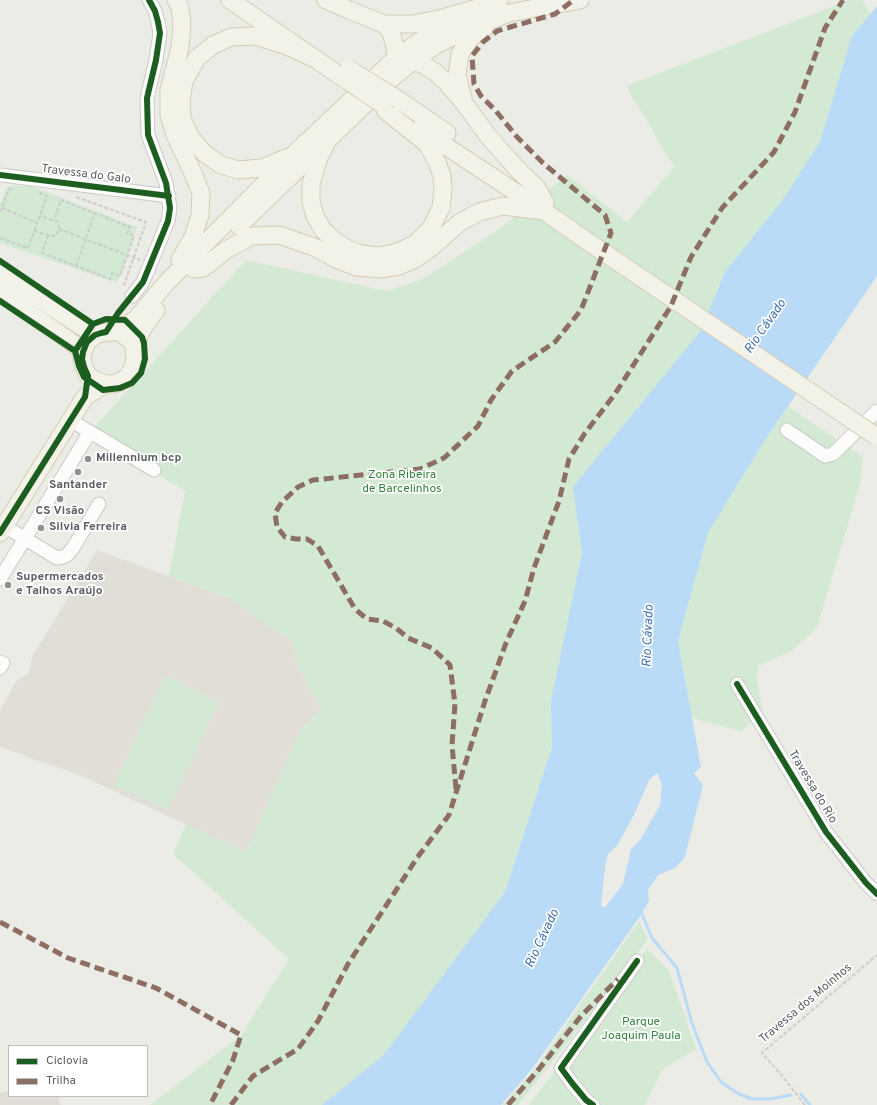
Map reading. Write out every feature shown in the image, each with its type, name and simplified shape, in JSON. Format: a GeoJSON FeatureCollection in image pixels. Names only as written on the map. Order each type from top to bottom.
{"type":"FeatureCollection","features":[{"type":"Feature","properties":{"kind":"main road"},"geometry":{"type":"LineString","coordinates":[[168,281],[193,237],[200,215],[201,193],[175,135],[169,115],[169,90],[180,48],[182,24],[180,7],[176,0]]}},
{"type":"Feature","properties":{"kind":"main road"},"geometry":{"type":"LineString","coordinates":[[230,0],[311,56]]}},
{"type":"Feature","properties":{"kind":"main road"},"geometry":{"type":"LineString","coordinates":[[248,0],[346,73],[383,105],[544,207],[877,427]]}},
{"type":"Feature","properties":{"kind":"main road"},"geometry":{"type":"LineString","coordinates":[[326,0],[384,24],[414,24],[482,7],[580,0]]}},
{"type":"Feature","properties":{"kind":"main road"},"geometry":{"type":"LineString","coordinates":[[88,376],[105,384],[120,382],[127,377],[132,370],[135,361],[134,345],[145,325],[160,306],[194,269],[391,79],[413,61],[436,46],[468,29],[504,6]]}},
{"type":"Feature","properties":{"kind":"main road"},"geometry":{"type":"LineString","coordinates":[[464,103],[457,75],[460,54],[470,38],[504,6]]}},
{"type":"Feature","properties":{"kind":"main road"},"geometry":{"type":"LineString","coordinates":[[85,397],[88,376],[82,359],[87,342],[101,332],[136,319],[168,281],[292,156],[396,58],[445,26],[482,7]]}},
{"type":"Feature","properties":{"kind":"main road"},"geometry":{"type":"LineString","coordinates":[[384,24],[391,32],[395,46],[396,58],[391,71],[391,79]]}},
{"type":"Feature","properties":{"kind":"main road"},"geometry":{"type":"LineString","coordinates":[[292,156],[262,168],[238,170],[221,165],[204,152],[191,138],[182,119],[181,102],[184,82],[197,58],[213,45],[231,37],[255,36],[287,46],[311,56],[400,100],[544,207]]}},
{"type":"Feature","properties":{"kind":"main road"},"geometry":{"type":"LineString","coordinates":[[396,58],[422,64],[435,72],[446,82],[464,103],[488,136],[519,171],[537,188],[544,207]]}},
{"type":"Feature","properties":{"kind":"main road"},"geometry":{"type":"LineString","coordinates":[[328,139],[319,157],[310,184],[311,202],[315,216],[323,230],[335,241],[348,249],[361,254],[380,256],[398,252],[416,243],[431,228],[441,208],[443,189],[442,176],[437,162],[427,144],[386,111],[383,105]]}},
{"type":"Feature","properties":{"kind":"main road"},"geometry":{"type":"LineString","coordinates":[[194,269],[203,268],[226,250],[252,236],[279,235],[314,247],[336,259],[356,267],[380,269],[399,266],[415,259],[431,248],[459,223],[479,212],[503,206],[544,207]]}},
{"type":"Feature","properties":{"kind":"main road"},"geometry":{"type":"LineString","coordinates":[[587,236],[877,437]]}},
{"type":"Feature","properties":{"kind":"main road"},"geometry":{"type":"LineString","coordinates":[[0,274],[96,335]]}},
{"type":"Feature","properties":{"kind":"main road"},"geometry":{"type":"LineString","coordinates":[[0,293],[70,341],[83,352]]}},
{"type":"Feature","properties":{"kind":"main road"},"geometry":{"type":"LineString","coordinates":[[120,325],[134,345]]}},
{"type":"Feature","properties":{"kind":"main road"},"geometry":{"type":"LineString","coordinates":[[2,529],[85,397],[105,384]]}},
{"type":"Feature","properties":{"kind":"street"},"geometry":{"type":"LineString","coordinates":[[132,296],[143,282],[168,221],[170,208],[166,183],[148,134],[147,98],[156,60],[160,34],[155,11],[149,0]]}},
{"type":"Feature","properties":{"kind":"street","name":"Travessa do Galo"},"geometry":{"type":"LineString","coordinates":[[0,175],[169,196]]}},
{"type":"Feature","properties":{"kind":"street"},"geometry":{"type":"LineString","coordinates":[[787,430],[826,456],[833,454],[877,411]]}},
{"type":"Feature","properties":{"kind":"street"},"geometry":{"type":"LineString","coordinates":[[70,420],[154,470]]}},
{"type":"Feature","properties":{"kind":"street"},"geometry":{"type":"LineString","coordinates":[[0,579],[90,432]]}},
{"type":"Feature","properties":{"kind":"street"},"geometry":{"type":"LineString","coordinates":[[2,529],[25,539],[56,558],[63,557],[73,548],[99,504]]}},
{"type":"Feature","properties":{"kind":"street"},"geometry":{"type":"LineString","coordinates":[[0,662],[3,663],[0,668]]}},
{"type":"Feature","properties":{"kind":"street","name":"Travessa do Rio"},"geometry":{"type":"LineString","coordinates":[[737,684],[826,832],[877,894]]}},
{"type":"Feature","properties":{"kind":"street"},"geometry":{"type":"LineString","coordinates":[[593,1105],[586,1100],[572,1084],[561,1068],[637,961]]}},
{"type":"Feature","properties":{"kind":"path"},"geometry":{"type":"LineString","coordinates":[[74,184],[73,196],[146,222],[124,285]]}},
{"type":"Feature","properties":{"kind":"path"},"geometry":{"type":"LineString","coordinates":[[0,212],[9,189]]}},
{"type":"Feature","properties":{"kind":"path"},"geometry":{"type":"LineString","coordinates":[[0,238],[28,248],[47,196]]}},
{"type":"Feature","properties":{"kind":"path"},"geometry":{"type":"LineString","coordinates":[[48,235],[42,254],[110,279],[112,273],[120,276],[134,236],[127,233],[130,227],[61,200],[54,220]]}},
{"type":"Feature","properties":{"kind":"path"},"geometry":{"type":"LineString","coordinates":[[2,208],[37,223]]}},
{"type":"Feature","properties":{"kind":"path"},"geometry":{"type":"LineString","coordinates":[[76,266],[95,213]]}},
{"type":"Feature","properties":{"kind":"path"},"geometry":{"type":"LineString","coordinates":[[34,231],[53,236],[56,235],[59,229],[58,222],[40,216]]}},
{"type":"Feature","properties":{"kind":"path"},"geometry":{"type":"LineString","coordinates":[[59,229],[134,257]]}},
{"type":"Feature","properties":{"kind":"shaded area"},"geometry":{"type":"Polygon","coordinates":[[[97,550],[229,598],[287,635],[292,642],[298,667],[322,709],[300,731],[246,853],[82,776],[0,747],[0,711],[16,681],[29,673],[32,657],[97,550]]]}},
{"type":"Feature","properties":{"kind":"shaded area"},"geometry":{"type":"Polygon","coordinates":[[[8,1091],[8,1097],[58,1097],[61,1105],[0,1105],[0,1093],[8,1091]]]}},
{"type":"Feature","properties":{"kind":"green space","name":"Zona Ribeira de Barcelinhos"},"geometry":{"type":"Polygon","coordinates":[[[850,0],[862,0],[877,27],[552,747],[505,892],[402,1065],[334,1105],[150,1105],[241,1035],[289,959],[173,854],[186,824],[246,852],[300,731],[322,709],[298,667],[292,642],[229,598],[169,576],[185,491],[90,432],[246,260],[386,291],[421,280],[499,229],[567,175],[627,222],[674,167],[626,86],[850,0]]]}},
{"type":"Feature","properties":{"kind":"green space"},"geometry":{"type":"Polygon","coordinates":[[[7,186],[31,186],[137,227],[117,283],[0,243],[0,204],[7,186]]]}},
{"type":"Feature","properties":{"kind":"green space"},"geometry":{"type":"Polygon","coordinates":[[[788,406],[863,457],[861,481],[817,628],[792,651],[758,666],[757,678],[762,708],[742,732],[692,718],[678,641],[708,533],[765,440],[788,406]]]}},
{"type":"Feature","properties":{"kind":"green space"},"geometry":{"type":"Polygon","coordinates":[[[165,676],[219,702],[168,810],[114,785],[165,676]]]}},
{"type":"Feature","properties":{"kind":"green space"},"geometry":{"type":"Polygon","coordinates":[[[639,921],[648,940],[518,1105],[502,1105],[535,1069],[639,921]]]}},
{"type":"Feature","properties":{"kind":"green space","name":"Parque Joaquim Paula"},"geometry":{"type":"Polygon","coordinates":[[[647,949],[669,971],[696,1049],[663,1069],[645,1105],[529,1105],[647,949]]]}},
{"type":"Feature","properties":{"kind":"water","name":"Rio Cávado"},"geometry":{"type":"Polygon","coordinates":[[[877,6],[877,276],[765,440],[708,533],[678,641],[701,767],[694,773],[703,785],[685,857],[675,868],[658,875],[648,890],[649,901],[641,915],[532,1069],[501,1105],[322,1105],[384,1055],[505,892],[552,747],[551,701],[582,553],[573,487],[700,332],[725,272],[782,201],[820,142],[852,36],[877,6]],[[657,773],[649,780],[635,813],[617,846],[608,854],[605,867],[601,906],[605,907],[623,884],[631,849],[641,839],[660,805],[662,785],[657,773]]]}},
{"type":"Feature","properties":{"kind":"waterway"},"geometry":{"type":"LineString","coordinates":[[641,912],[652,938],[677,968],[692,1023],[707,1062],[722,1083],[739,1094],[752,1099],[770,1099],[791,1095]]}},
{"type":"Feature","properties":{"kind":"waterway"},"geometry":{"type":"LineString","coordinates":[[801,1094],[810,1105]]}},
{"type":"Feature","properties":{"kind":"marked path"},"geometry":{"type":"LineString","coordinates":[[231,1105],[253,1076],[298,1049],[318,1021],[348,964],[417,858],[449,815],[485,701],[506,643],[525,601],[534,568],[559,501],[569,459],[585,433],[615,394],[671,306],[691,257],[722,208],[774,152],[795,112],[825,28],[843,0]]}},
{"type":"Feature","properties":{"kind":"marked path"},"geometry":{"type":"LineString","coordinates":[[456,789],[452,745],[455,704],[450,665],[432,648],[408,638],[396,628],[383,621],[367,619],[355,609],[318,546],[307,539],[285,537],[277,527],[275,513],[282,502],[298,487],[313,480],[420,469],[444,458],[478,426],[491,400],[512,371],[555,342],[581,310],[611,233],[605,215],[543,163],[517,137],[496,111],[481,96],[474,84],[472,56],[483,42],[497,31],[555,14],[571,2]]}},
{"type":"Feature","properties":{"kind":"marked path"},"geometry":{"type":"LineString","coordinates":[[0,922],[68,958],[156,988],[241,1035],[233,1060],[210,1105]]}},
{"type":"Feature","properties":{"kind":"marked path"},"geometry":{"type":"LineString","coordinates":[[508,1105],[581,1016],[618,979]]}},
{"type":"Feature","properties":{"kind":"cycle path"},"geometry":{"type":"LineString","coordinates":[[0,533],[85,397],[88,376],[82,359],[87,342],[95,335],[106,332],[118,313],[143,282],[168,221],[170,208],[166,183],[148,135],[147,98],[156,60],[160,33],[155,11],[149,0]]}},
{"type":"Feature","properties":{"kind":"cycle path"},"geometry":{"type":"LineString","coordinates":[[0,175],[169,196]]}},
{"type":"Feature","properties":{"kind":"cycle path"},"geometry":{"type":"LineString","coordinates":[[0,261],[93,324]]}},
{"type":"Feature","properties":{"kind":"cycle path"},"geometry":{"type":"LineString","coordinates":[[0,301],[75,351],[84,377],[103,390],[120,388],[132,383],[141,373],[145,359],[142,337],[125,320],[106,319],[93,324],[75,351]]}},
{"type":"Feature","properties":{"kind":"cycle path"},"geometry":{"type":"LineString","coordinates":[[737,684],[826,832],[866,883],[877,894]]}},
{"type":"Feature","properties":{"kind":"cycle path"},"geometry":{"type":"LineString","coordinates":[[593,1105],[586,1100],[561,1068],[637,961]]}},
{"type":"Feature","properties":{"kind":"place","name":"Millennium bcp"},"geometry":{"type":"Point","coordinates":[88,459]}},
{"type":"Feature","properties":{"kind":"place","name":"Santander"},"geometry":{"type":"Point","coordinates":[78,472]}},
{"type":"Feature","properties":{"kind":"place","name":"CS Visão"},"geometry":{"type":"Point","coordinates":[60,499]}},
{"type":"Feature","properties":{"kind":"place","name":"Silvia Ferreira"},"geometry":{"type":"Point","coordinates":[41,528]}},
{"type":"Feature","properties":{"kind":"place","name":"Supermercados e Talhos Araújo"},"geometry":{"type":"Point","coordinates":[8,585]}}]}
